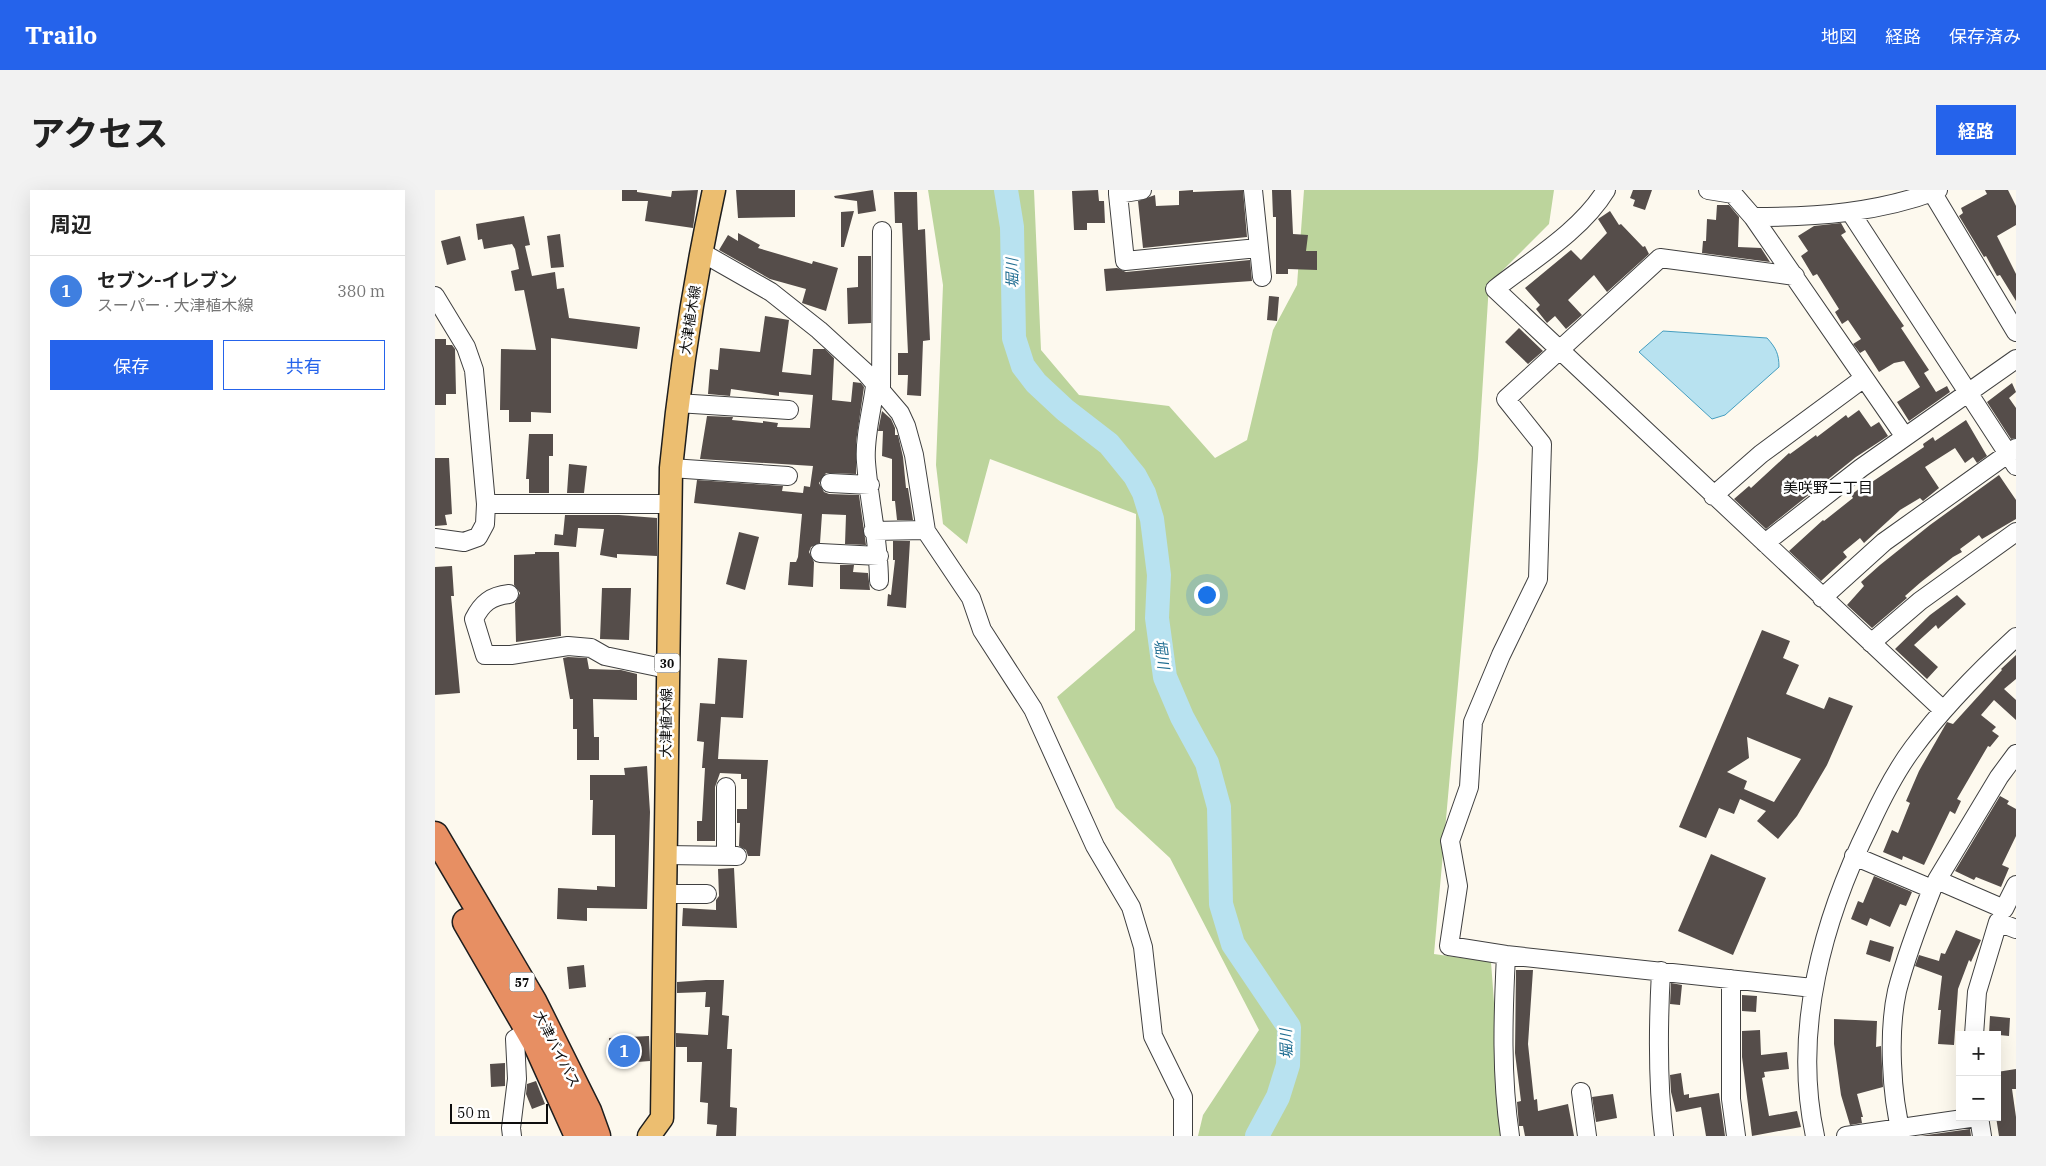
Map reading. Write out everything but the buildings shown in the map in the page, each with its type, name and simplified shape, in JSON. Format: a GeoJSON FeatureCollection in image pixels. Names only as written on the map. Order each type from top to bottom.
{"type":"FeatureCollection","features":[{"type":"Feature","properties":{"kind":"highway","name":"大津バイパス"},"geometry":{"type":"LineString","coordinates":[[435,834],[533,1001],[588,1111],[597,1136]]}},
{"type":"Feature","properties":{"kind":"highway","name":"大津バイパス"},"geometry":{"type":"LineString","coordinates":[[435,869],[528,1031],[578,1136]]}},
{"type":"Feature","properties":{"kind":"main road","name":"大津植木線"},"geometry":{"type":"LineString","coordinates":[[649,1136],[662,1118],[669,504],[671,468],[677,403],[701,252],[714,190]]}},
{"type":"Feature","properties":{"kind":"street"},"geometry":{"type":"LineString","coordinates":[[1142,190],[1118,192],[1125,261],[1258,248]]}},
{"type":"Feature","properties":{"kind":"street"},"geometry":{"type":"LineString","coordinates":[[1253,190],[1262,277]]}},
{"type":"Feature","properties":{"kind":"street"},"geometry":{"type":"LineString","coordinates":[[1606,190],[1597,206],[1495,289],[1559,352],[1943,710]]}},
{"type":"Feature","properties":{"kind":"street"},"geometry":{"type":"LineString","coordinates":[[1709,190],[1733,194],[1753,217],[1905,437]]}},
{"type":"Feature","properties":{"kind":"street"},"geometry":{"type":"LineString","coordinates":[[1753,217],[1793,217],[1851,212],[1893,206],[1935,191],[2016,332]]}},
{"type":"Feature","properties":{"kind":"street"},"geometry":{"type":"LineString","coordinates":[[1822,598],[1884,542],[2013,456],[1968,394],[1851,212]]}},
{"type":"Feature","properties":{"kind":"street"},"geometry":{"type":"LineString","coordinates":[[879,581],[879,556],[873,531],[866,461],[878,389],[882,231]]}},
{"type":"Feature","properties":{"kind":"street"},"geometry":{"type":"LineString","coordinates":[[701,252],[771,292],[865,372],[900,412],[914,455],[925,530],[971,598],[982,630],[1033,709],[1095,846],[1131,907],[1143,947],[1153,1036],[1183,1097],[1183,1136]]}},
{"type":"Feature","properties":{"kind":"street"},"geometry":{"type":"LineString","coordinates":[[1795,276],[1660,258],[1506,399],[1542,444],[1537,579],[1501,655],[1473,722],[1469,787],[1450,841],[1458,886],[1449,946],[1506,955],[1813,988]]}},
{"type":"Feature","properties":{"kind":"street"},"geometry":{"type":"LineString","coordinates":[[435,296],[471,358],[478,428],[484,464],[486,504],[485,524],[478,537],[465,542],[435,538]]}},
{"type":"Feature","properties":{"kind":"street"},"geometry":{"type":"LineString","coordinates":[[1765,543],[1905,437],[2016,359]]}},
{"type":"Feature","properties":{"kind":"street"},"geometry":{"type":"LineString","coordinates":[[1713,496],[1761,454],[1864,378]]}},
{"type":"Feature","properties":{"kind":"street"},"geometry":{"type":"LineString","coordinates":[[677,403],[789,410]]}},
{"type":"Feature","properties":{"kind":"street"},"geometry":{"type":"LineString","coordinates":[[671,468],[788,476]]}},
{"type":"Feature","properties":{"kind":"street"},"geometry":{"type":"LineString","coordinates":[[830,483],[869,485]]}},
{"type":"Feature","properties":{"kind":"street"},"geometry":{"type":"LineString","coordinates":[[486,504],[669,504]]}},
{"type":"Feature","properties":{"kind":"street"},"geometry":{"type":"LineString","coordinates":[[873,531],[925,530]]}},
{"type":"Feature","properties":{"kind":"street"},"geometry":{"type":"LineString","coordinates":[[1871,643],[1919,601],[2016,532]]}},
{"type":"Feature","properties":{"kind":"street"},"geometry":{"type":"LineString","coordinates":[[820,553],[879,556]]}},
{"type":"Feature","properties":{"kind":"street"},"geometry":{"type":"LineString","coordinates":[[509,594],[494,596],[480,607],[474,619],[485,655],[511,655],[568,646],[591,648],[605,656],[667,669]]}},
{"type":"Feature","properties":{"kind":"street"},"geometry":{"type":"LineString","coordinates":[[1815,1136],[1810,1112],[1807,1066],[1813,988],[1827,932],[1854,856],[1887,788],[1911,750],[1943,710],[1973,677],[2016,637]]}},
{"type":"Feature","properties":{"kind":"street"},"geometry":{"type":"LineString","coordinates":[[1901,1132],[1894,1090],[1892,1052],[1897,992],[1911,942],[1934,884],[1999,777],[2016,754]]}},
{"type":"Feature","properties":{"kind":"street"},"geometry":{"type":"LineString","coordinates":[[665,855],[732,856],[726,787]]}},
{"type":"Feature","properties":{"kind":"street"},"geometry":{"type":"LineString","coordinates":[[1854,856],[1934,884],[2001,916],[2016,929]]}},
{"type":"Feature","properties":{"kind":"street"},"geometry":{"type":"LineString","coordinates":[[1974,1031],[1977,992],[2001,916],[2016,884]]}},
{"type":"Feature","properties":{"kind":"street"},"geometry":{"type":"LineString","coordinates":[[665,894],[707,894]]}},
{"type":"Feature","properties":{"kind":"street"},"geometry":{"type":"LineString","coordinates":[[1506,955],[1502,1034],[1505,1105],[1510,1136]]}},
{"type":"Feature","properties":{"kind":"street"},"geometry":{"type":"LineString","coordinates":[[1661,971],[1657,1038],[1659,1097],[1664,1136]]}},
{"type":"Feature","properties":{"kind":"street"},"geometry":{"type":"LineString","coordinates":[[1731,979],[1731,1099],[1736,1136]]}},
{"type":"Feature","properties":{"kind":"street"},"geometry":{"type":"LineString","coordinates":[[513,1136],[511,1128],[517,1079],[515,1039],[528,1031]]}},
{"type":"Feature","properties":{"kind":"street"},"geometry":{"type":"LineString","coordinates":[[1581,1092],[1587,1136]]}},
{"type":"Feature","properties":{"kind":"street"},"geometry":{"type":"LineString","coordinates":[[1846,1136],[1901,1132],[1957,1121]]}},
{"type":"Feature","properties":{"kind":"street"},"geometry":{"type":"LineString","coordinates":[[1979,1121],[1982,1136]]}},
{"type":"Feature","properties":{"kind":"green space"},"geometry":{"type":"Polygon","coordinates":[[[928,190],[1034,190],[1041,350],[1079,395],[1169,406],[1215,458],[1247,440],[1273,330],[1297,285],[1304,190],[1554,190],[1549,224],[1489,284],[1478,459],[1434,954],[1491,962],[1504,1136],[1198,1136],[1203,1115],[1259,1030],[1170,858],[1116,808],[1057,697],[1135,630],[1136,514],[990,459],[967,544],[943,524],[936,465],[943,285],[928,190]]]}},
{"type":"Feature","properties":{"kind":"water"},"geometry":{"type":"Polygon","coordinates":[[[1663,331],[1767,338],[1776,351],[1779,367],[1725,415],[1712,419],[1639,352],[1663,331]]]}},
{"type":"Feature","properties":{"kind":"waterway","name":"堀川"},"geometry":{"type":"LineString","coordinates":[[1006,190],[1012,227],[1014,338],[1023,366],[1036,383],[1065,410],[1109,444],[1135,476],[1144,493],[1152,519],[1159,575],[1157,618],[1165,677],[1182,717],[1207,763],[1219,807],[1221,904],[1233,944],[1289,1027],[1288,1065],[1278,1097],[1257,1136]]}},
{"type":"Feature","properties":{"kind":"place","name":"セブン-イレブン"},"geometry":{"type":"Point","coordinates":[624,1051]}},
{"type":"Feature","properties":{"kind":"district","name":"美咲野二丁目"},"geometry":{"type":"Point","coordinates":[1828,487]}}]}
